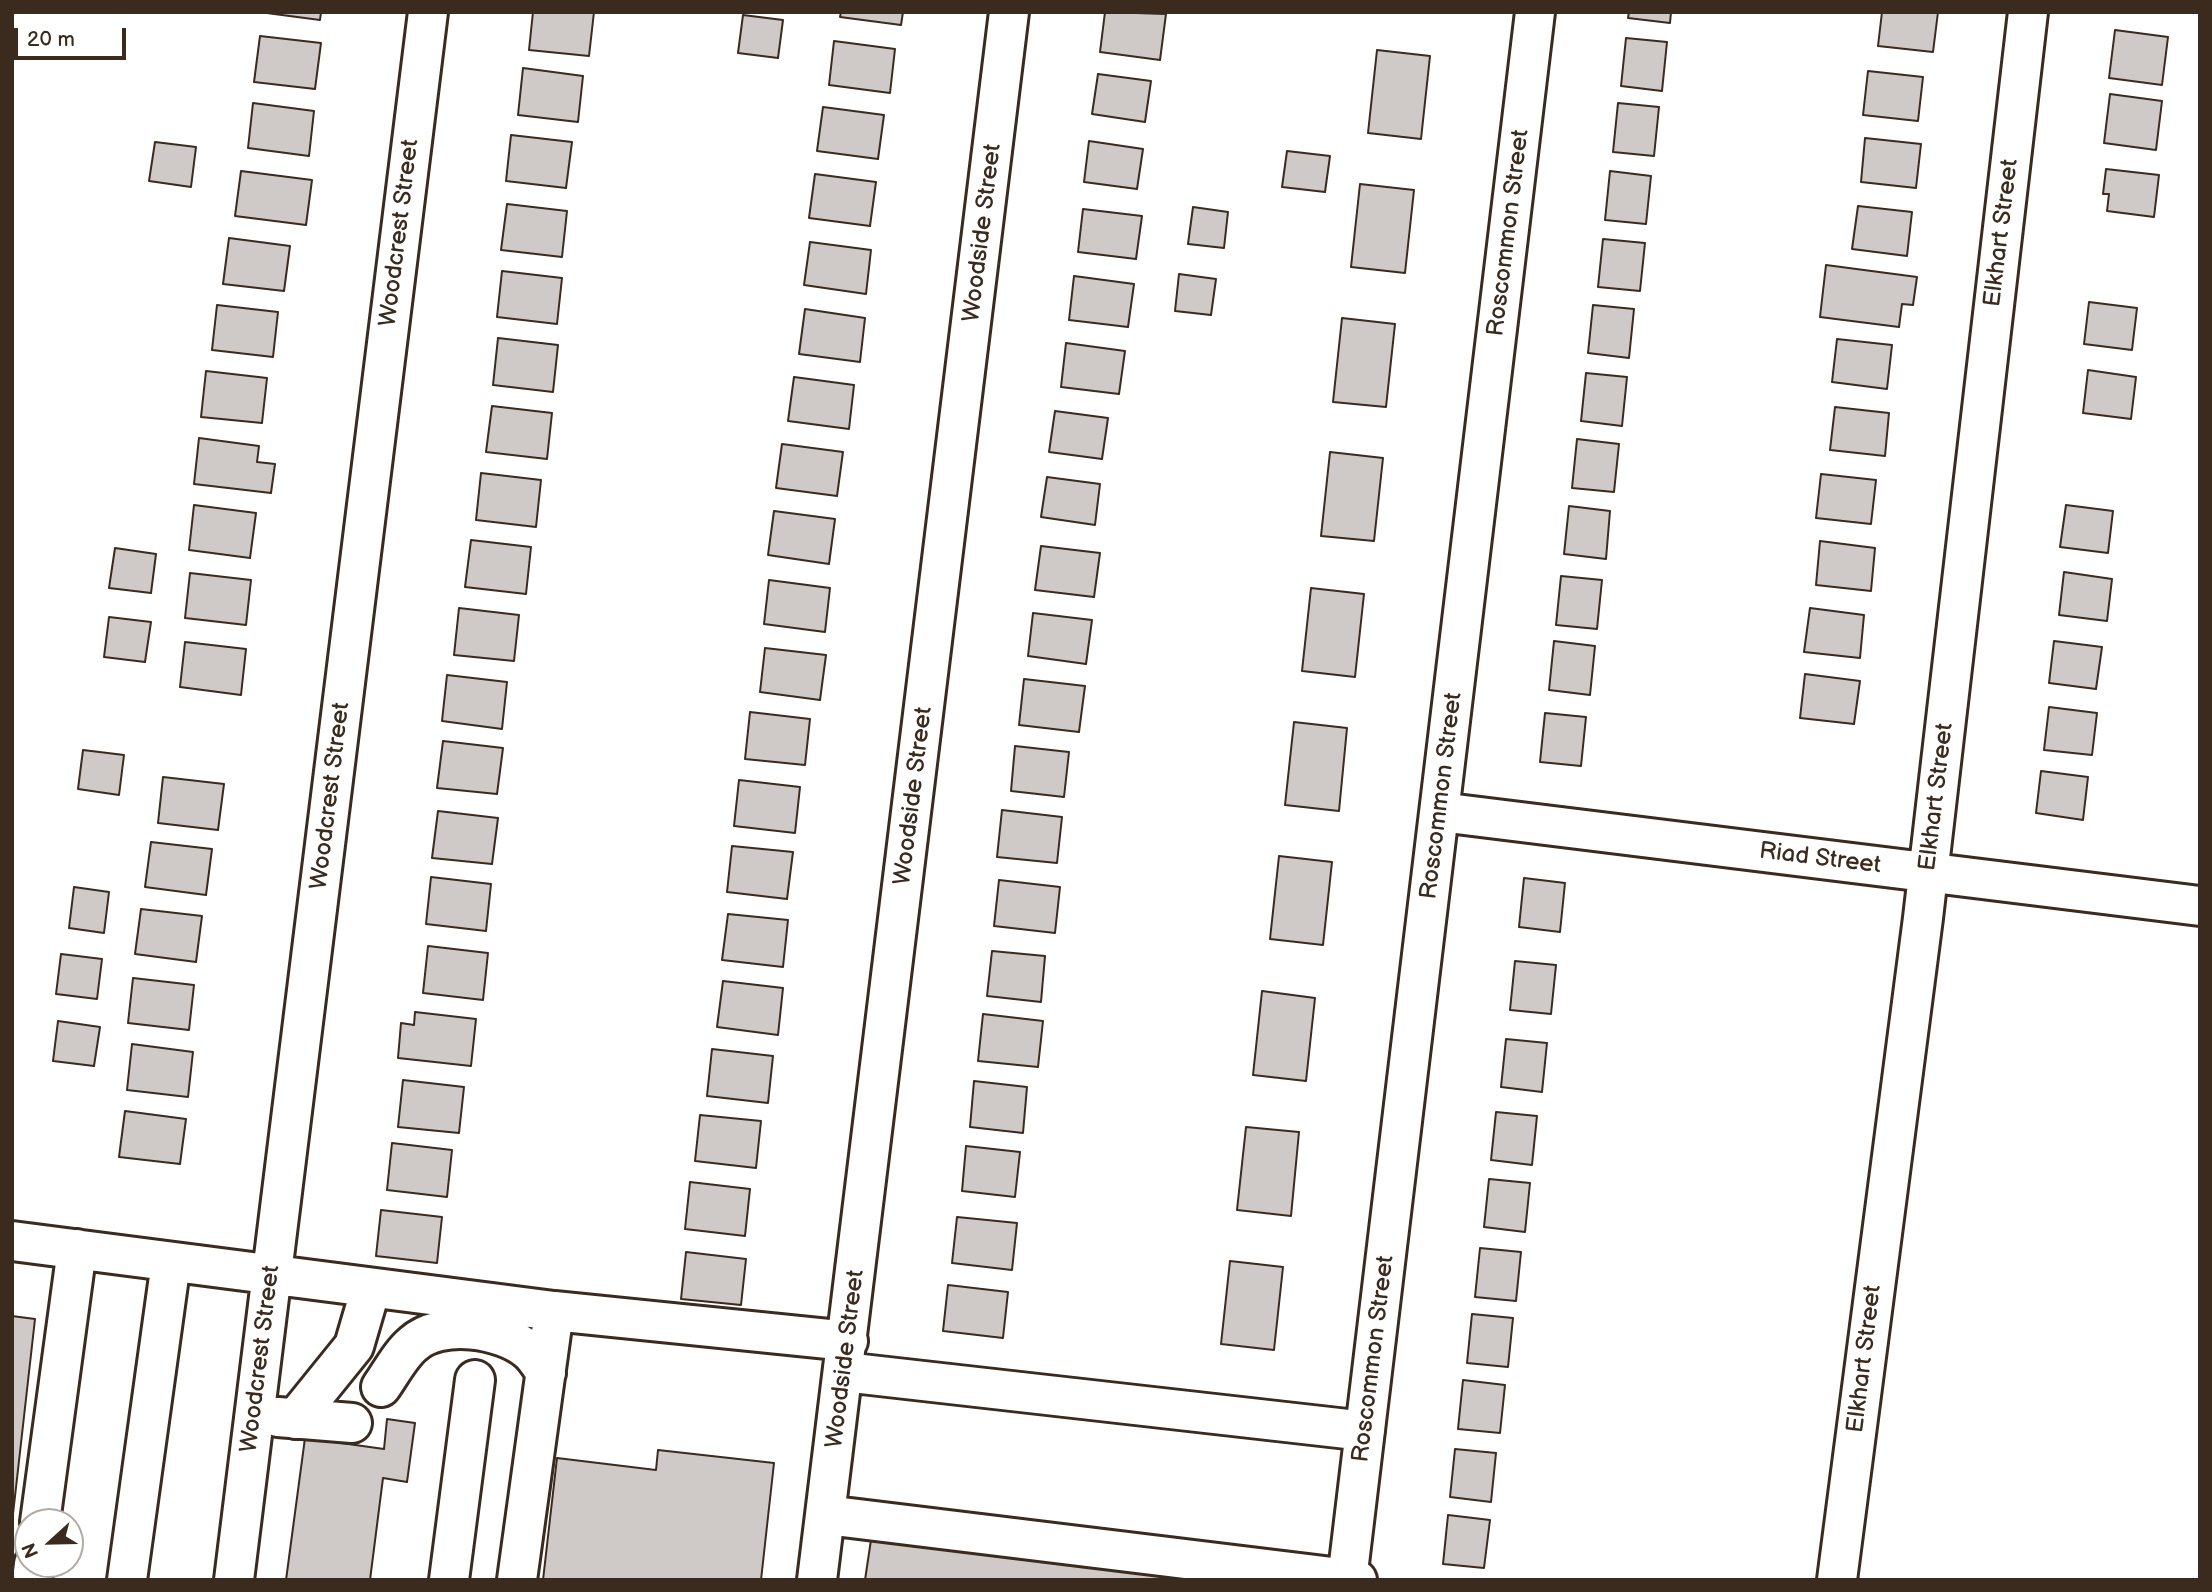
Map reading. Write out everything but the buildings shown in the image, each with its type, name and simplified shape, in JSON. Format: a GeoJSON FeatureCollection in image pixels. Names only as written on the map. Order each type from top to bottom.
{"type":"FeatureCollection","features":[{"type":"Feature","properties":{"kind":"street","name":"Woodcrest Street"},"geometry":{"type":"LineString","coordinates":[[234,1580],[428,12]]}},
{"type":"Feature","properties":{"kind":"street","name":"Woodside Street"},"geometry":{"type":"LineString","coordinates":[[817,1580],[1009,12]]}},
{"type":"Feature","properties":{"kind":"street","name":"Roscommon Street"},"geometry":{"type":"LineString","coordinates":[[1350,1579],[1365,1431],[1535,12]]}},
{"type":"Feature","properties":{"kind":"street","name":"Elkhart Street"},"geometry":{"type":"LineString","coordinates":[[1837,1580],[1928,872],[2028,12]]}},
{"type":"Feature","properties":{"kind":"street","name":"Riad Street"},"geometry":{"type":"LineString","coordinates":[[1440,812],[2200,906]]}},
{"type":"Feature","properties":{"kind":"street"},"geometry":{"type":"LineString","coordinates":[[12,1241],[554,1311],[846,1357],[1365,1431]]}},
{"type":"Feature","properties":{"kind":"street"},"geometry":{"type":"LineString","coordinates":[[42,1508],[77,1249]]}},
{"type":"Feature","properties":{"kind":"street"},"geometry":{"type":"LineString","coordinates":[[127,1580],[171,1262]]}},
{"type":"Feature","properties":{"kind":"street"},"geometry":{"type":"LineString","coordinates":[[295,1419],[354,1346],[371,1288]]}},
{"type":"Feature","properties":{"kind":"street"},"geometry":{"type":"LineString","coordinates":[[517,1580],[554,1311]]}},
{"type":"Feature","properties":{"kind":"street"},"geometry":{"type":"LineString","coordinates":[[381,1387],[414,1343],[444,1330],[491,1334],[511,1340],[530,1351],[546,1373]]}},
{"type":"Feature","properties":{"kind":"street"},"geometry":{"type":"LineString","coordinates":[[449,1580],[475,1380]]}},
{"type":"Feature","properties":{"kind":"street"},"geometry":{"type":"LineString","coordinates":[[255,1415],[352,1423]]}},
{"type":"Feature","properties":{"kind":"street"},"geometry":{"type":"LineString","coordinates":[[827,1515],[1350,1579]]}}]}
